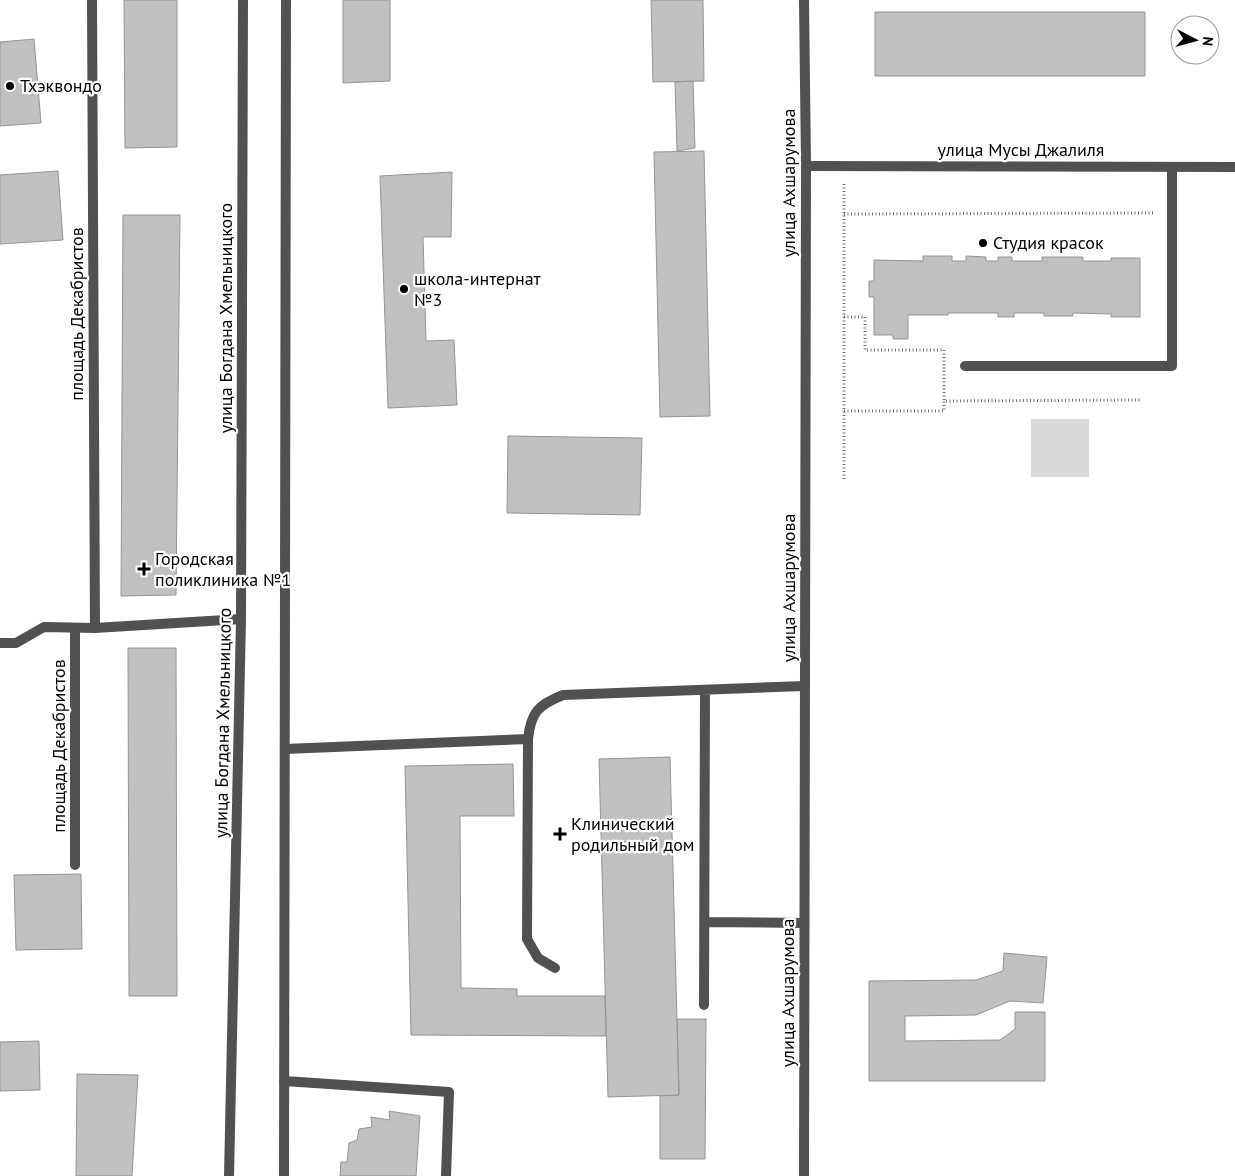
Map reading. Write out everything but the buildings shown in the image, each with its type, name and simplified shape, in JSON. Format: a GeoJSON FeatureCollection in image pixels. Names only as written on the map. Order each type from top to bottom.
{"type":"FeatureCollection","features":[{"type":"Feature","properties":{"kind":"street","name":"площадь Декабристов"},"geometry":{"type":"LineString","coordinates":[[92,0],[95,628]]}},
{"type":"Feature","properties":{"kind":"street","name":"улица Богдана Хмельницкого"},"geometry":{"type":"LineString","coordinates":[[230,1176],[241,619],[243,0]]}},
{"type":"Feature","properties":{"kind":"street"},"geometry":{"type":"LineString","coordinates":[[284,1176],[286,0]]}},
{"type":"Feature","properties":{"kind":"street","name":"улица Ахшарумова"},"geometry":{"type":"LineString","coordinates":[[804,0],[806,166],[804,1176]]}},
{"type":"Feature","properties":{"kind":"street","name":"улица Мусы Джалиля"},"geometry":{"type":"LineString","coordinates":[[806,166],[1235,167]]}},
{"type":"Feature","properties":{"kind":"street"},"geometry":{"type":"LineString","coordinates":[[965,366],[1172,366],[1172,167]]}},
{"type":"Feature","properties":{"kind":"street"},"geometry":{"type":"LineString","coordinates":[[0,643],[16,642],[44,627],[95,628],[241,619]]}},
{"type":"Feature","properties":{"kind":"street","name":"площадь Декабристов"},"geometry":{"type":"LineString","coordinates":[[75,628],[75,865]]}},
{"type":"Feature","properties":{"kind":"street"},"geometry":{"type":"LineString","coordinates":[[555,968],[538,958],[527,939],[528,739],[529,724],[536,711],[545,702],[563,695],[805,686]]}},
{"type":"Feature","properties":{"kind":"street"},"geometry":{"type":"LineString","coordinates":[[704,1005],[705,690]]}},
{"type":"Feature","properties":{"kind":"street"},"geometry":{"type":"LineString","coordinates":[[285,749],[528,739]]}},
{"type":"Feature","properties":{"kind":"street"},"geometry":{"type":"LineString","coordinates":[[705,922],[804,923]]}},
{"type":"Feature","properties":{"kind":"street"},"geometry":{"type":"LineString","coordinates":[[284,1081],[449,1092],[446,1176]]}},
{"type":"Feature","properties":{"kind":"path"},"geometry":{"type":"LineString","coordinates":[[844,166],[844,481]]}},
{"type":"Feature","properties":{"kind":"path"},"geometry":{"type":"LineString","coordinates":[[844,214],[1172,213]]}},
{"type":"Feature","properties":{"kind":"path"},"geometry":{"type":"LineString","coordinates":[[844,317],[865,317],[864,350],[944,350],[944,411],[844,411]]}},
{"type":"Feature","properties":{"kind":"path"},"geometry":{"type":"LineString","coordinates":[[944,401],[1142,400]]}},
{"type":"Feature","properties":{"kind":"shaded area"},"geometry":{"type":"Polygon","coordinates":[[[1031,419],[1089,419],[1089,477],[1031,477],[1031,419]]]}},
{"type":"Feature","properties":{"kind":"place","name":"Тхэквондо"},"geometry":{"type":"Point","coordinates":[10,86]}},
{"type":"Feature","properties":{"kind":"place","name":"Студия красок"},"geometry":{"type":"Point","coordinates":[983,243]}},
{"type":"Feature","properties":{"kind":"place","name":"школа-интернат №3"},"geometry":{"type":"Point","coordinates":[404,289]}},
{"type":"Feature","properties":{"kind":"place","name":"Городская поликлиника №1"},"geometry":{"type":"Point","coordinates":[144,569]}},
{"type":"Feature","properties":{"kind":"place","name":"Клинический родильный дом"},"geometry":{"type":"Point","coordinates":[560,834]}}]}
